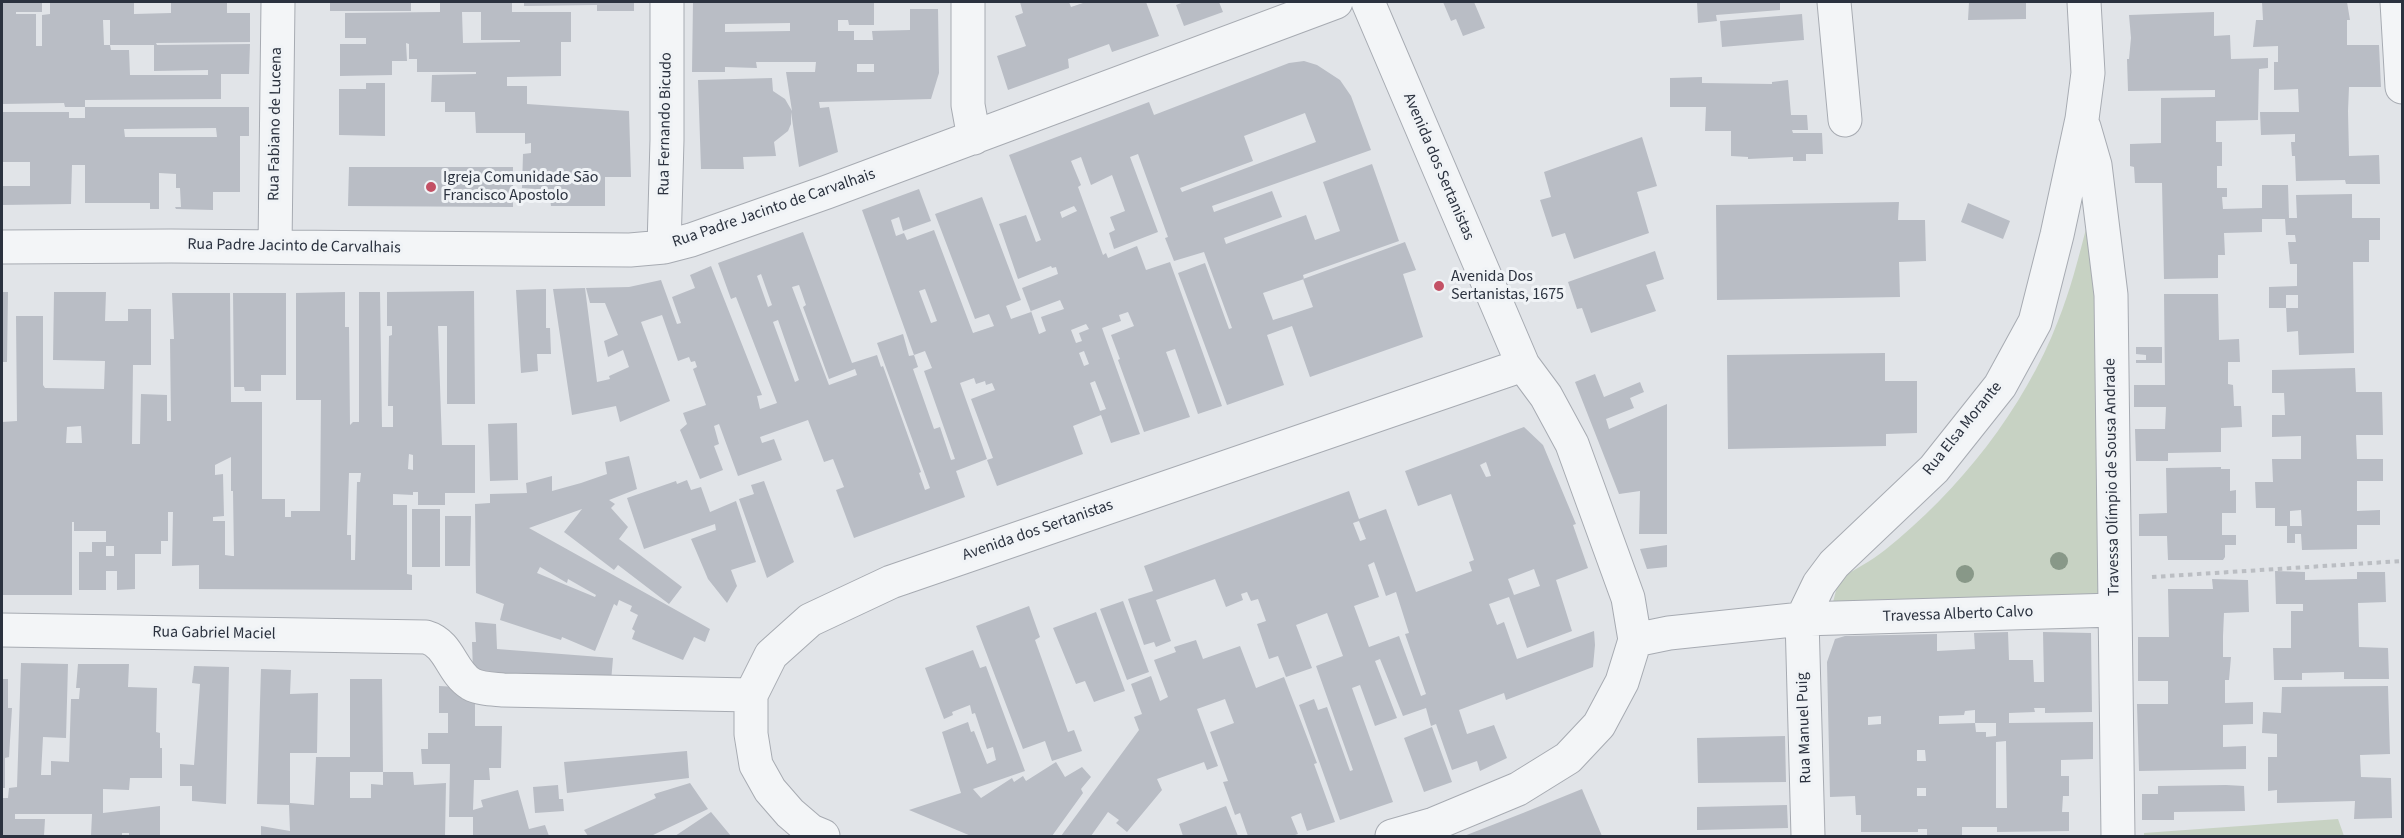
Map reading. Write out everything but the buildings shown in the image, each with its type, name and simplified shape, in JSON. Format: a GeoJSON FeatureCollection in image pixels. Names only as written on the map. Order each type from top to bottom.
{"type":"FeatureCollection","features":[{"type":"Feature","properties":{"kind":"street","name":"Rua Fabiano de Lucena"},"geometry":{"type":"LineString","coordinates":[[275,247],[278,2]]}},
{"type":"Feature","properties":{"kind":"street","name":"Rua Fernando Bicudo"},"geometry":{"type":"LineString","coordinates":[[664,247],[667,2]]}},
{"type":"Feature","properties":{"kind":"street"},"geometry":{"type":"LineString","coordinates":[[968,2],[968,105],[974,138]]}},
{"type":"Feature","properties":{"kind":"street","name":"Rua Padre Jacinto de Carvalhais"},"geometry":{"type":"LineString","coordinates":[[2,247],[630,250],[664,247],[691,240],[974,138],[1336,2]]}},
{"type":"Feature","properties":{"kind":"street","name":"Avenida dos Sertanistas"},"geometry":{"type":"LineString","coordinates":[[1368,2],[1523,365],[1546,396],[1572,444],[1628,598],[1635,640]]}},
{"type":"Feature","properties":{"kind":"street"},"geometry":{"type":"LineString","coordinates":[[1834,2],[1845,120]]}},
{"type":"Feature","properties":{"kind":"street","name":"Rua Elsa Morante"},"geometry":{"type":"LineString","coordinates":[[1802,619],[1819,584],[1834,564],[1934,469],[2000,386],[2035,322],[2057,235],[2082,119],[2088,73],[2084,2]]}},
{"type":"Feature","properties":{"kind":"street"},"geometry":{"type":"LineString","coordinates":[[2397,2],[2403,87]]}},
{"type":"Feature","properties":{"kind":"street","name":"Travessa Olímpio de Sousa Andrade"},"geometry":{"type":"LineString","coordinates":[[2082,119],[2095,165],[2111,295],[2118,837]]}},
{"type":"Feature","properties":{"kind":"street","name":"Avenida dos Sertanistas"},"geometry":{"type":"LineString","coordinates":[[823,837],[811,831],[790,813],[770,790],[756,765],[751,734],[751,695],[771,655],[810,620],[891,582],[1523,365]]}},
{"type":"Feature","properties":{"kind":"street","name":"Travessa Alberto Calvo"},"geometry":{"type":"LineString","coordinates":[[1802,619],[2114,595]]}},
{"type":"Feature","properties":{"kind":"street"},"geometry":{"type":"LineString","coordinates":[[1392,837],[1434,824],[1518,789],[1568,758],[1599,725],[1622,682],[1635,640],[1668,633],[1802,619]]}},
{"type":"Feature","properties":{"kind":"street","name":"Rua Manuel Puig"},"geometry":{"type":"LineString","coordinates":[[1802,619],[1808,837]]}},
{"type":"Feature","properties":{"kind":"street","name":"Rua Gabriel Maciel"},"geometry":{"type":"LineString","coordinates":[[2,630],[426,637],[435,639],[441,645],[471,684],[482,687],[503,690],[751,695]]}},
{"type":"Feature","properties":{"kind":"path"},"geometry":{"type":"LineString","coordinates":[[2114,595],[2403,561]]}},
{"type":"Feature","properties":{"kind":"green space"},"geometry":{"type":"Polygon","coordinates":[[[2086,229],[2096,258],[2099,599],[1832,606],[1839,579],[1885,550],[1912,527],[1963,475],[2008,417],[2044,354],[2058,321],[2086,229]]]}},
{"type":"Feature","properties":{"kind":"green space"},"geometry":{"type":"Polygon","coordinates":[[[2338,819],[2344,836],[2144,836],[2144,833],[2338,819]]]}},
{"type":"Feature","properties":{"kind":"place","name":"Igreja Comunidade São Francisco Apostolo"},"geometry":{"type":"Point","coordinates":[431,187]}},
{"type":"Feature","properties":{"kind":"place","name":"Avenida Dos Sertanistas, 1675"},"geometry":{"type":"Point","coordinates":[1439,286]}}]}
